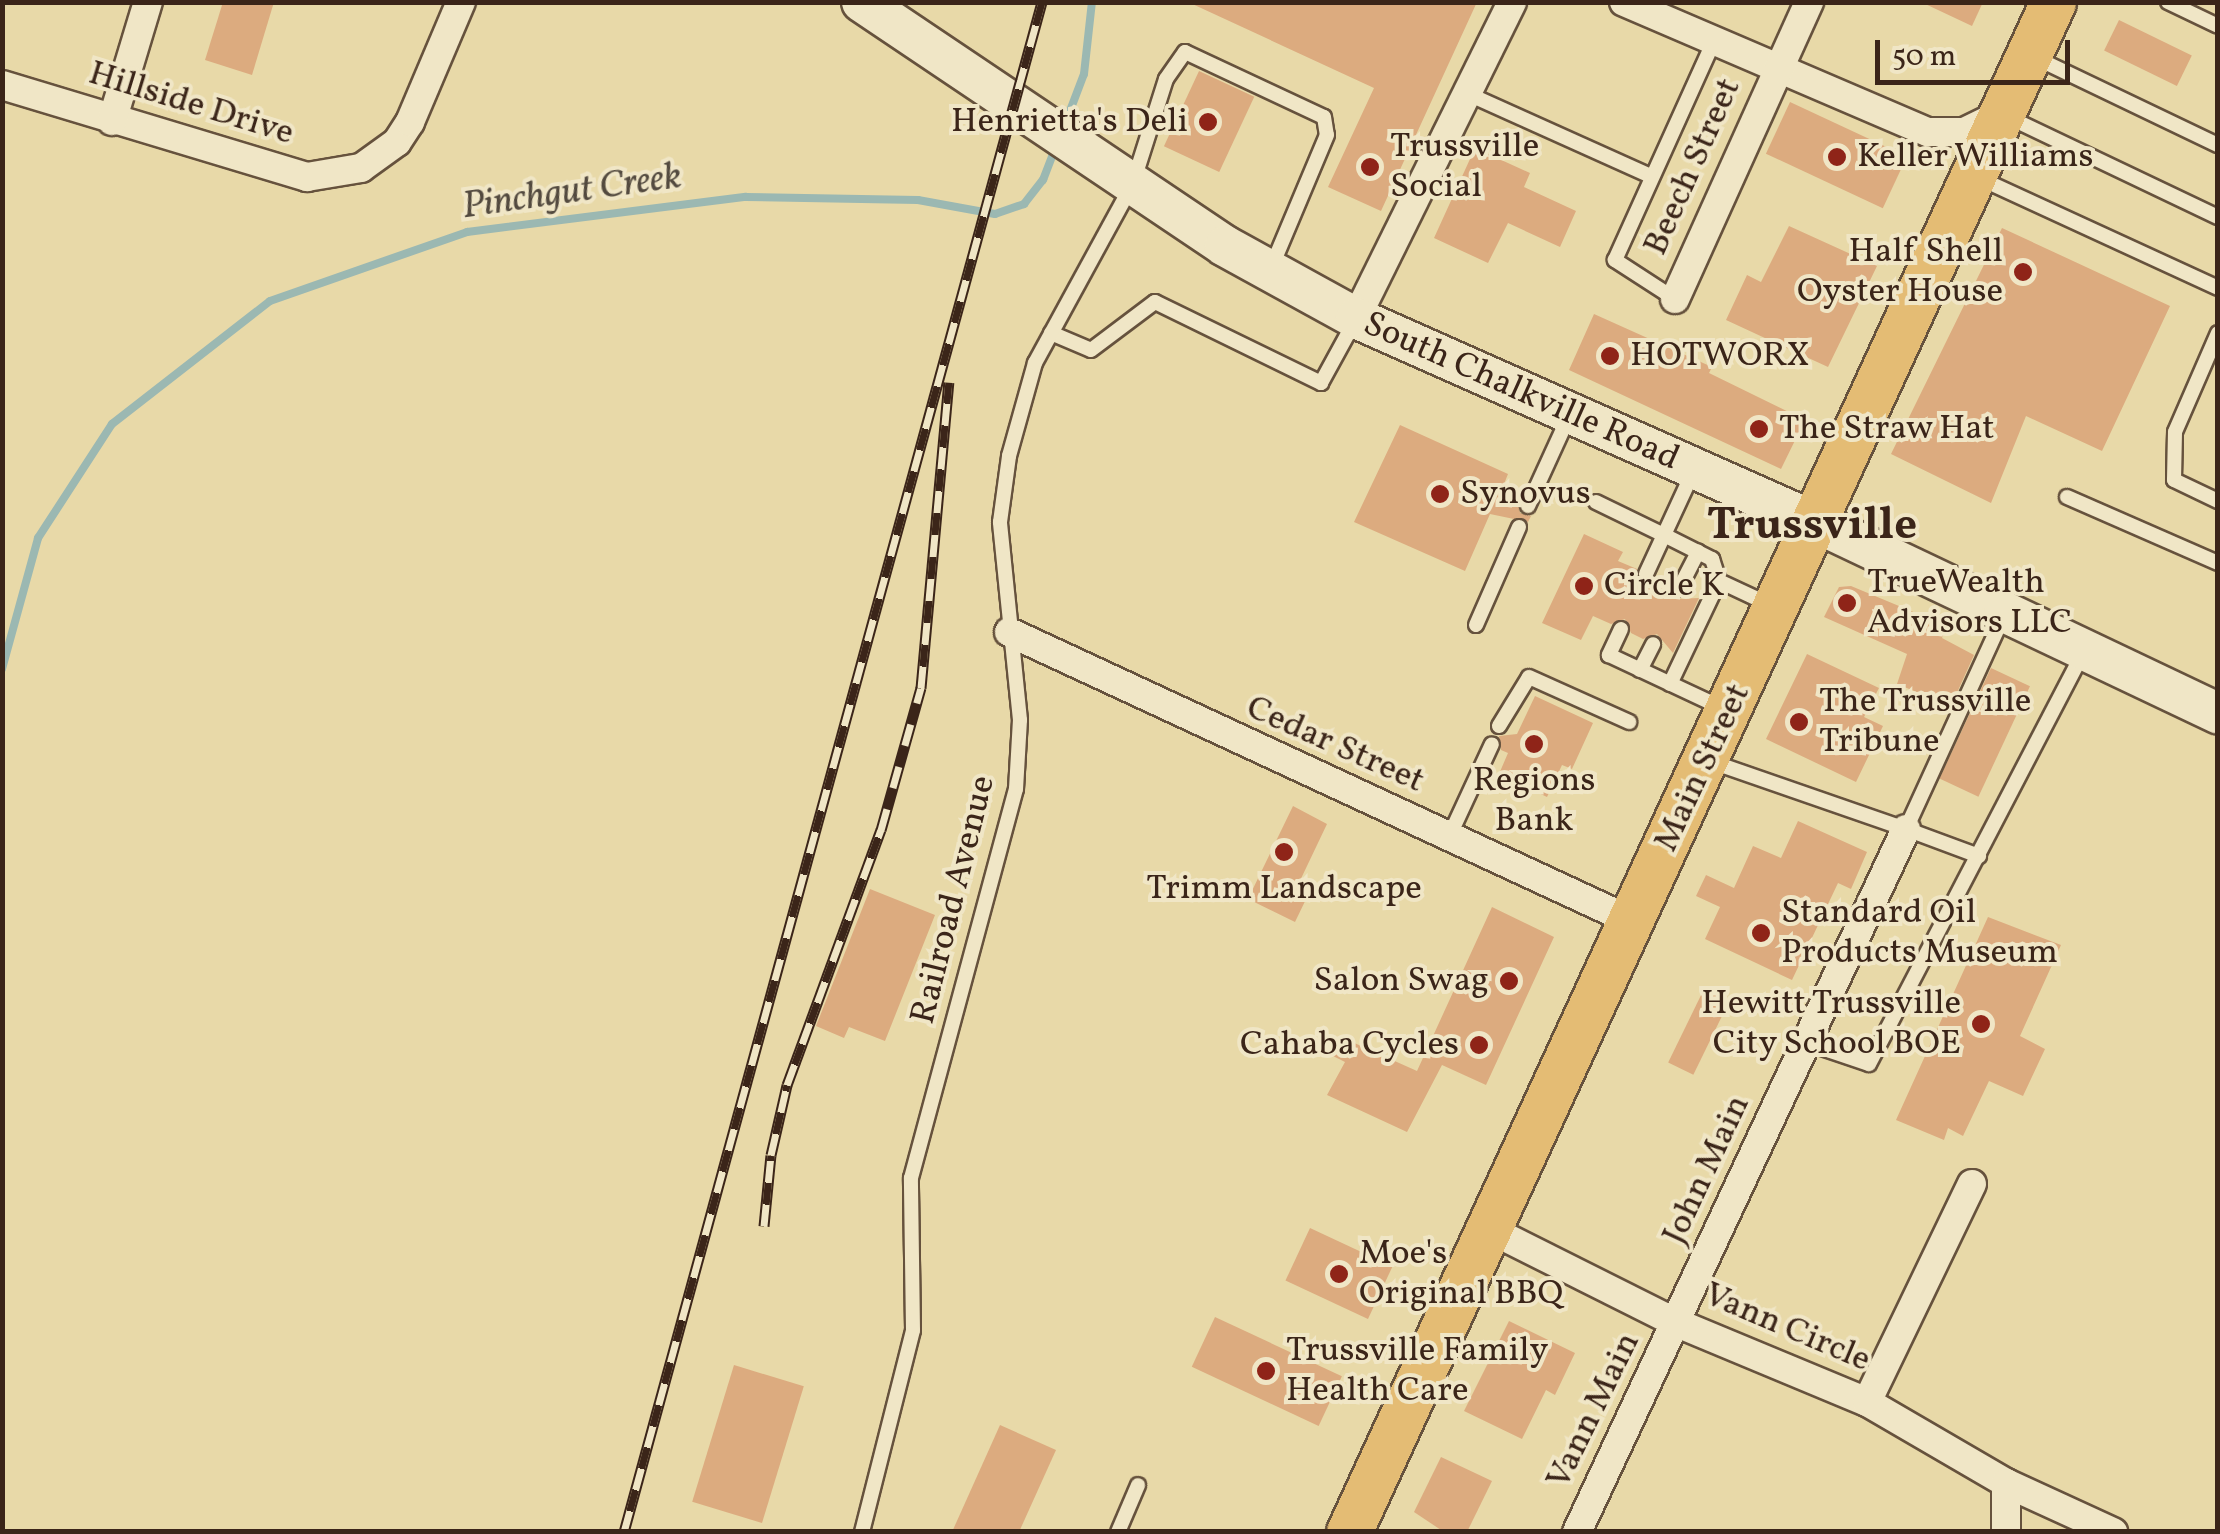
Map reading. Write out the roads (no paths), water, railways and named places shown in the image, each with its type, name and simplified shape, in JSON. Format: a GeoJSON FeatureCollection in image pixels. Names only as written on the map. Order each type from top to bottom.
{"type":"FeatureCollection","features":[{"type":"Feature","properties":{"kind":"main road","name":"South Chalkville Road"},"geometry":{"type":"LineString","coordinates":[[862,2],[1270,271],[1356,318],[1816,523],[2218,713]]}},
{"type":"Feature","properties":{"kind":"main road","name":"Main Street"},"geometry":{"type":"LineString","coordinates":[[1349,1532],[1730,712],[2053,2]]}},
{"type":"Feature","properties":{"kind":"street"},"geometry":{"type":"LineString","coordinates":[[112,121],[148,2]]}},
{"type":"Feature","properties":{"kind":"street","name":"Hillside Drive"},"geometry":{"type":"LineString","coordinates":[[2,84],[112,121],[306,177],[361,168],[397,142],[410,122],[461,2]]}},
{"type":"Feature","properties":{"kind":"street"},"geometry":{"type":"LineString","coordinates":[[1356,318],[1512,2]]}},
{"type":"Feature","properties":{"kind":"street"},"geometry":{"type":"LineString","coordinates":[[1624,2],[1712,42],[1779,65],[1928,132],[1964,132],[2002,114]]}},
{"type":"Feature","properties":{"kind":"street","name":"Beech Street"},"geometry":{"type":"LineString","coordinates":[[1675,299],[1808,2]]}},
{"type":"Feature","properties":{"kind":"street","name":"Cedar Street"},"geometry":{"type":"LineString","coordinates":[[1009,632],[1632,921]]}},
{"type":"Feature","properties":{"kind":"street","name":"John Main"},"geometry":{"type":"LineString","coordinates":[[1677,1324],[1906,829]]}},
{"type":"Feature","properties":{"kind":"street"},"geometry":{"type":"LineString","coordinates":[[1867,1402],[1972,1184]]}},
{"type":"Feature","properties":{"kind":"street","name":"Vann Circle"},"geometry":{"type":"LineString","coordinates":[[1491,1230],[1677,1324],[1867,1402],[2006,1483],[2113,1532]]}},
{"type":"Feature","properties":{"kind":"street","name":"Vann Main"},"geometry":{"type":"LineString","coordinates":[[1577,1532],[1677,1324]]}},
{"type":"Feature","properties":{"kind":"street"},"geometry":{"type":"LineString","coordinates":[[2006,1483],[2006,1532]]}},
{"type":"Feature","properties":{"kind":"lane"},"geometry":{"type":"LineString","coordinates":[[2168,2],[2218,26]]}},
{"type":"Feature","properties":{"kind":"lane"},"geometry":{"type":"LineString","coordinates":[[1675,299],[1616,260],[1712,42]]}},
{"type":"Feature","properties":{"kind":"lane","name":"Railroad Avenue"},"geometry":{"type":"LineString","coordinates":[[862,1532],[913,1330],[911,1178],[1016,789],[1020,720],[1000,522],[1009,456],[1034,364],[1134,183],[1166,79],[1185,52],[1302,101],[1324,117],[1327,135],[1270,271]]}},
{"type":"Feature","properties":{"kind":"lane"},"geometry":{"type":"LineString","coordinates":[[2029,55],[2216,139]]}},
{"type":"Feature","properties":{"kind":"lane"},"geometry":{"type":"LineString","coordinates":[[1466,93],[1651,176]]}},
{"type":"Feature","properties":{"kind":"lane"},"geometry":{"type":"LineString","coordinates":[[2002,114],[2218,218]]}},
{"type":"Feature","properties":{"kind":"lane"},"geometry":{"type":"LineString","coordinates":[[1973,176],[2218,288]]}},
{"type":"Feature","properties":{"kind":"lane"},"geometry":{"type":"LineString","coordinates":[[1051,333],[1091,350],[1155,302],[1322,382],[1356,318]]}},
{"type":"Feature","properties":{"kind":"lane"},"geometry":{"type":"LineString","coordinates":[[2218,333],[2175,432],[2174,480],[2218,501]]}},
{"type":"Feature","properties":{"kind":"lane"},"geometry":{"type":"LineString","coordinates":[[1528,506],[1570,414]]}},
{"type":"Feature","properties":{"kind":"lane"},"geometry":{"type":"LineString","coordinates":[[1646,574],[1694,470]]}},
{"type":"Feature","properties":{"kind":"lane"},"geometry":{"type":"LineString","coordinates":[[2067,496],[2218,563]]}},
{"type":"Feature","properties":{"kind":"lane"},"geometry":{"type":"LineString","coordinates":[[1596,502],[1712,559],[1718,580],[1670,684]]}},
{"type":"Feature","properties":{"kind":"lane"},"geometry":{"type":"LineString","coordinates":[[1476,625],[1519,527]]}},
{"type":"Feature","properties":{"kind":"lane"},"geometry":{"type":"LineString","coordinates":[[1680,589],[1698,552]]}},
{"type":"Feature","properties":{"kind":"lane"},"geometry":{"type":"LineString","coordinates":[[1718,580],[1777,608]]}},
{"type":"Feature","properties":{"kind":"lane"},"geometry":{"type":"LineString","coordinates":[[1906,829],[2005,612]]}},
{"type":"Feature","properties":{"kind":"lane"},"geometry":{"type":"LineString","coordinates":[[1622,629],[1609,655],[1730,712]]}},
{"type":"Feature","properties":{"kind":"lane"},"geometry":{"type":"LineString","coordinates":[[1640,670],[1653,644]]}},
{"type":"Feature","properties":{"kind":"lane"},"geometry":{"type":"LineString","coordinates":[[1807,1043],[1870,1064],[2084,650]]}},
{"type":"Feature","properties":{"kind":"lane"},"geometry":{"type":"LineString","coordinates":[[1499,726],[1530,676],[1630,722]]}},
{"type":"Feature","properties":{"kind":"lane"},"geometry":{"type":"LineString","coordinates":[[1449,838],[1492,744]]}},
{"type":"Feature","properties":{"kind":"lane"},"geometry":{"type":"LineString","coordinates":[[1706,760],[1980,856]]}},
{"type":"Feature","properties":{"kind":"lane"},"geometry":{"type":"LineString","coordinates":[[1118,1532],[1138,1484]]}},
{"type":"Feature","properties":{"kind":"waterway","name":"Pinchgut Creek"},"geometry":{"type":"LineString","coordinates":[[1065,124],[1084,74],[1092,2]]}},
{"type":"Feature","properties":{"kind":"waterway","name":"Pinchgut Creek"},"geometry":{"type":"LineString","coordinates":[[2,669],[38,538],[112,424],[270,301],[467,232],[746,197],[918,200],[995,214],[1024,204],[1043,180],[1056,146]]}},
{"type":"Feature","properties":{"kind":"railway"},"geometry":{"type":"LineString","coordinates":[[624,1532],[1042,2]]}},
{"type":"Feature","properties":{"kind":"railway"},"geometry":{"type":"LineString","coordinates":[[764,1226],[771,1155],[787,1085],[881,830],[921,688],[949,382]]}},
{"type":"Feature","properties":{"kind":"place","name":"Henrietta's Deli"},"geometry":{"type":"Point","coordinates":[1208,122]}},
{"type":"Feature","properties":{"kind":"place","name":"Keller Williams"},"geometry":{"type":"Point","coordinates":[1837,157]}},
{"type":"Feature","properties":{"kind":"place","name":"Trussville Social"},"geometry":{"type":"Point","coordinates":[1370,167]}},
{"type":"Feature","properties":{"kind":"place","name":"Half Shell Oyster House"},"geometry":{"type":"Point","coordinates":[2023,272]}},
{"type":"Feature","properties":{"kind":"place","name":"HOTWORX"},"geometry":{"type":"Point","coordinates":[1610,356]}},
{"type":"Feature","properties":{"kind":"place","name":"The Straw Hat"},"geometry":{"type":"Point","coordinates":[1759,429]}},
{"type":"Feature","properties":{"kind":"place","name":"Synovus"},"geometry":{"type":"Point","coordinates":[1440,494]}},
{"type":"Feature","properties":{"kind":"place","name":"Circle K"},"geometry":{"type":"Point","coordinates":[1584,586]}},
{"type":"Feature","properties":{"kind":"place","name":"TrueWealth Advisors LLC"},"geometry":{"type":"Point","coordinates":[1847,603]}},
{"type":"Feature","properties":{"kind":"place","name":"The Trussville Tribune"},"geometry":{"type":"Point","coordinates":[1799,722]}},
{"type":"Feature","properties":{"kind":"place","name":"Regions Bank"},"geometry":{"type":"Point","coordinates":[1534,744]}},
{"type":"Feature","properties":{"kind":"place","name":"Trimm Landscape"},"geometry":{"type":"Point","coordinates":[1284,852]}},
{"type":"Feature","properties":{"kind":"place","name":"Standard Oil Products Museum"},"geometry":{"type":"Point","coordinates":[1761,933]}},
{"type":"Feature","properties":{"kind":"place","name":"Salon Swag"},"geometry":{"type":"Point","coordinates":[1509,981]}},
{"type":"Feature","properties":{"kind":"place","name":"Hewitt Trussville City School BOE"},"geometry":{"type":"Point","coordinates":[1981,1024]}},
{"type":"Feature","properties":{"kind":"place","name":"Cahaba Cycles"},"geometry":{"type":"Point","coordinates":[1479,1045]}},
{"type":"Feature","properties":{"kind":"place","name":"Moe's Original BBQ"},"geometry":{"type":"Point","coordinates":[1339,1274]}},
{"type":"Feature","properties":{"kind":"place","name":"Trussville Family Health Care"},"geometry":{"type":"Point","coordinates":[1266,1371]}},
{"type":"Feature","properties":{"kind":"district","name":"Trussville"},"geometry":{"type":"Point","coordinates":[1812,527]}}]}
